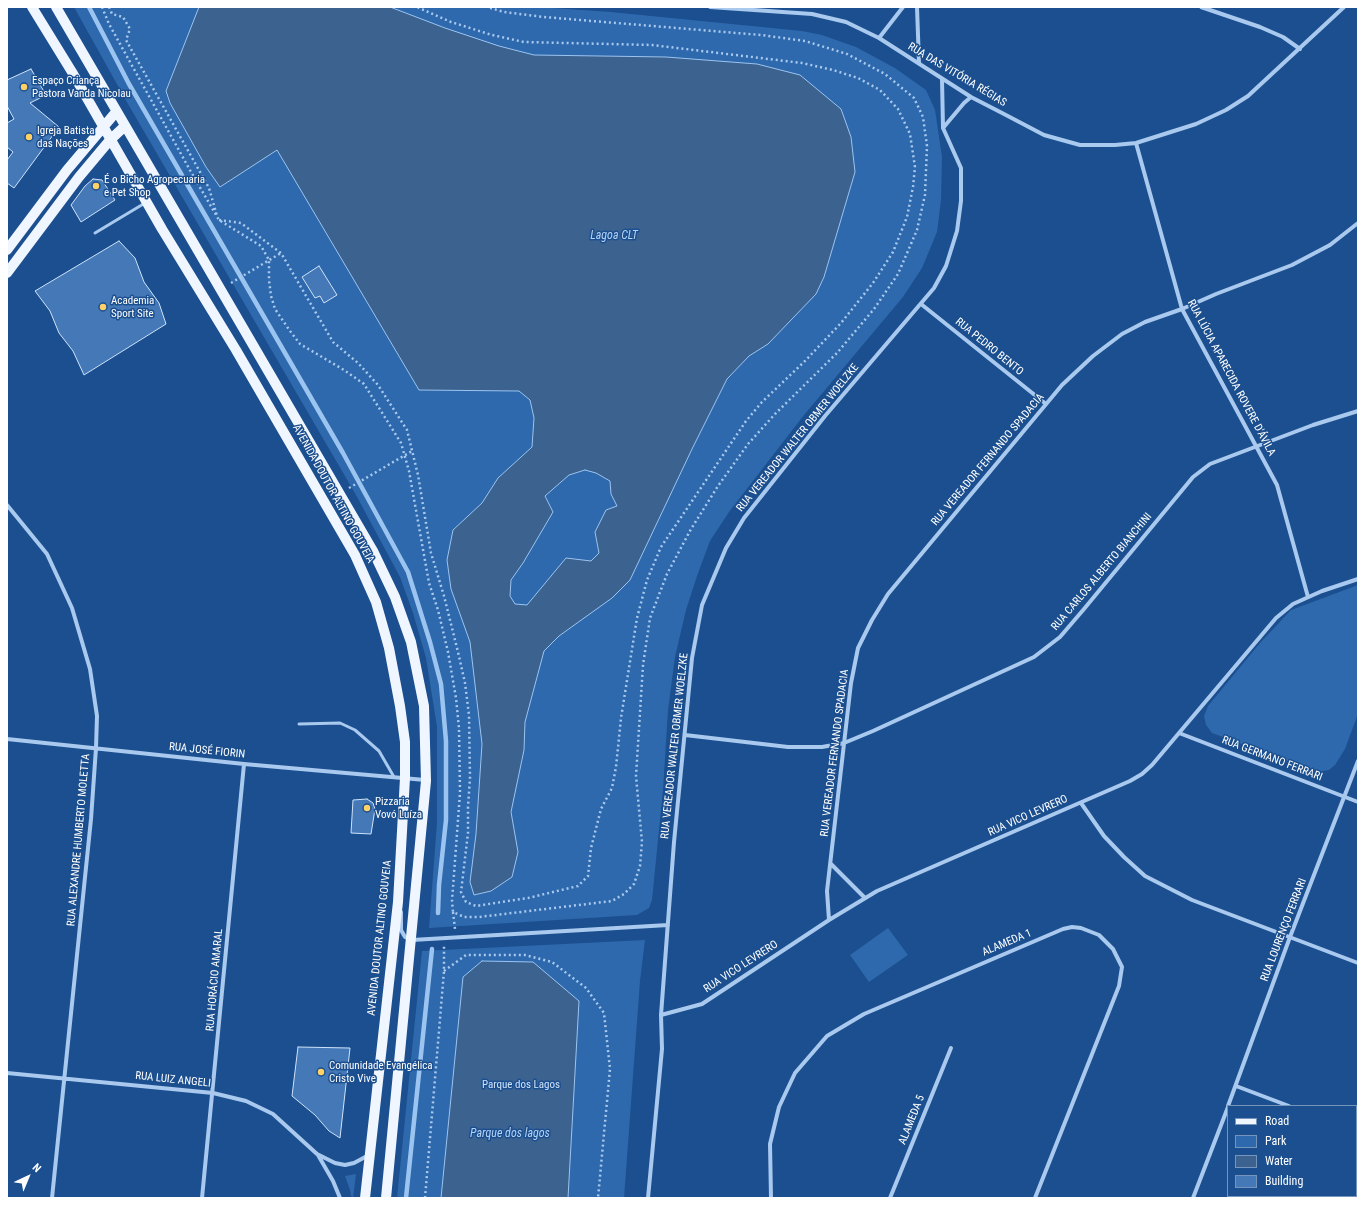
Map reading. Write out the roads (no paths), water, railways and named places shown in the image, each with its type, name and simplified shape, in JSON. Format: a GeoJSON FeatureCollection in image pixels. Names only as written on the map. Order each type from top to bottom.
{"type":"FeatureCollection","features":[{"type":"Feature","properties":{"kind":"main road","name":"AVENIDA DOUTOR ALTINO GOUVEIA"},"geometry":{"type":"LineString","coordinates":[[32,7],[355,555],[376,602],[389,648],[405,742],[405,778],[398,902],[365,1198]]}},
{"type":"Feature","properties":{"kind":"main road","name":"AVENIDA DOUTOR ALTINO GOUVEIA"},"geometry":{"type":"LineString","coordinates":[[56,7],[373,551],[395,597],[411,642],[424,706],[426,780],[412,940],[386,1198]]}},
{"type":"Feature","properties":{"kind":"main road"},"geometry":{"type":"LineString","coordinates":[[7,250],[67,170],[116,112]]}},
{"type":"Feature","properties":{"kind":"main road"},"geometry":{"type":"LineString","coordinates":[[7,273],[79,178],[110,140],[125,126]]}},
{"type":"Feature","properties":{"kind":"main road"},"geometry":{"type":"LineString","coordinates":[[212,311],[227,301]]}},
{"type":"Feature","properties":{"kind":"street","name":"RUA DAS VITÓRIA RÉGIAS"},"geometry":{"type":"LineString","coordinates":[[710,7],[812,14],[846,22],[879,38],[971,97],[1044,135],[1080,145],[1115,145],[1136,143],[1196,124],[1226,110],[1248,96],[1344,7]]}},
{"type":"Feature","properties":{"kind":"street"},"geometry":{"type":"LineString","coordinates":[[879,38],[903,7]]}},
{"type":"Feature","properties":{"kind":"street"},"geometry":{"type":"LineString","coordinates":[[917,7],[919,64]]}},
{"type":"Feature","properties":{"kind":"street"},"geometry":{"type":"LineString","coordinates":[[1201,7],[1260,27],[1283,37],[1300,49]]}},
{"type":"Feature","properties":{"kind":"street","name":"RUA VEREADOR WALTER OBMER WOELZKE"},"geometry":{"type":"LineString","coordinates":[[648,1198],[662,1049],[661,1015],[674,842],[692,658],[702,605],[726,548],[744,518],[825,416],[934,288],[946,266],[957,231],[961,201],[961,168],[943,128],[942,79]]}},
{"type":"Feature","properties":{"kind":"street"},"geometry":{"type":"LineString","coordinates":[[943,128],[971,97]]}},
{"type":"Feature","properties":{"kind":"street","name":"RUA LÚCIA APARECIDA ROVERE D'ÁVILA"},"geometry":{"type":"LineString","coordinates":[[1136,143],[1182,309],[1277,485],[1308,597]]}},
{"type":"Feature","properties":{"kind":"street","name":"RUA VEREADOR FERNANDO SPADACIA"},"geometry":{"type":"LineString","coordinates":[[829,920],[827,891],[851,683],[858,648],[872,620],[888,594],[1062,385],[1094,356],[1122,334],[1145,322],[1182,309],[1216,294],[1292,265],[1330,245],[1358,223]]}},
{"type":"Feature","properties":{"kind":"street","name":"RUA PEDRO BENTO"},"geometry":{"type":"LineString","coordinates":[[921,304],[1046,404]]}},
{"type":"Feature","properties":{"kind":"street","name":"RUA CARLOS ALBERTO BIANCHINI"},"geometry":{"type":"LineString","coordinates":[[685,735],[788,747],[822,747],[844,743],[1034,658],[1065,631],[1192,477],[1210,464],[1313,425],[1358,411]]}},
{"type":"Feature","properties":{"kind":"street","name":"RUA ALEXANDRE HUMBERTO MOLETTA"},"geometry":{"type":"LineString","coordinates":[[7,505],[47,554],[72,608],[90,669],[97,716],[91,819],[52,1198]]}},
{"type":"Feature","properties":{"kind":"street","name":"RUA VICO LEVRERO"},"geometry":{"type":"LineString","coordinates":[[661,1015],[702,1004],[865,898],[1081,803],[1142,774],[1152,765],[1276,618],[1293,604],[1322,591],[1358,579]]}},
{"type":"Feature","properties":{"kind":"street","name":"RUA GERMANO FERRARI"},"geometry":{"type":"LineString","coordinates":[[1179,733],[1358,802]]}},
{"type":"Feature","properties":{"kind":"street","name":"RUA JOSÉ FIORIN"},"geometry":{"type":"LineString","coordinates":[[7,739],[244,764],[426,780]]}},
{"type":"Feature","properties":{"kind":"street","name":"RUA LOURENÇO FERRARI"},"geometry":{"type":"LineString","coordinates":[[1228,1105],[1290,938],[1358,761]]}},
{"type":"Feature","properties":{"kind":"street","name":"RUA HORÁCIO AMARAL"},"geometry":{"type":"LineString","coordinates":[[202,1198],[244,764]]}},
{"type":"Feature","properties":{"kind":"street"},"geometry":{"type":"LineString","coordinates":[[1081,803],[1104,836],[1145,876],[1192,900],[1358,963]]}},
{"type":"Feature","properties":{"kind":"street"},"geometry":{"type":"LineString","coordinates":[[831,864],[865,898]]}},
{"type":"Feature","properties":{"kind":"street"},"geometry":{"type":"LineString","coordinates":[[398,902],[402,913],[401,930],[405,937],[412,940],[668,925]]}},
{"type":"Feature","properties":{"kind":"street","name":"ALAMEDA 1"},"geometry":{"type":"LineString","coordinates":[[771,1198],[770,1144],[779,1107],[795,1073],[827,1036],[864,1014],[1063,929],[1072,927],[1081,928],[1099,935],[1113,948],[1122,967],[1120,986],[1035,1198]]}},
{"type":"Feature","properties":{"kind":"street","name":"ALAMEDA 5"},"geometry":{"type":"LineString","coordinates":[[890,1198],[951,1048]]}},
{"type":"Feature","properties":{"kind":"street","name":"RUA LUIZ ANGELI"},"geometry":{"type":"LineString","coordinates":[[7,1073],[213,1093],[246,1101],[273,1114],[317,1154],[335,1163],[345,1165],[354,1163],[369,1155]]}},
{"type":"Feature","properties":{"kind":"street"},"geometry":{"type":"LineString","coordinates":[[1236,1086],[1286,1105]]}},
{"type":"Feature","properties":{"kind":"street","name":"RUA LOURENÇO FERRARI"},"geometry":{"type":"LineString","coordinates":[[1193,1198],[1227,1109]]}},
{"type":"Feature","properties":{"kind":"street","name":"RUA LUIZ ANGELI"},"geometry":{"type":"LineString","coordinates":[[317,1154],[333,1181],[340,1198]]}},
{"type":"Feature","properties":{"kind":"lane"},"geometry":{"type":"LineString","coordinates":[[95,233],[147,202]]}},
{"type":"Feature","properties":{"kind":"lane"},"geometry":{"type":"LineString","coordinates":[[299,724],[340,723],[355,730],[379,751],[394,777]]}},
{"type":"Feature","properties":{"kind":"water","name":"Lagoa CLT"},"geometry":{"type":"Polygon","coordinates":[[[199,7],[390,7],[445,28],[499,46],[534,55],[666,57],[757,64],[800,75],[841,109],[851,137],[855,172],[824,277],[816,294],[768,344],[749,356],[727,379],[630,580],[612,598],[559,636],[544,651],[525,722],[524,750],[511,812],[518,852],[512,877],[491,891],[474,895],[470,882],[476,834],[482,744],[470,642],[451,589],[447,560],[453,530],[482,503],[498,478],[532,447],[534,418],[530,400],[519,391],[419,390],[277,150],[220,187],[206,167],[170,103],[166,91],[199,7]],[[585,470],[569,475],[545,496],[553,512],[523,563],[511,580],[510,596],[515,604],[527,605],[566,558],[591,561],[599,553],[595,532],[606,510],[617,506],[611,494],[610,481],[596,473],[585,470]]]}},
{"type":"Feature","properties":{"kind":"water","name":"Parque dos lagos"},"geometry":{"type":"Polygon","coordinates":[[[482,961],[533,962],[579,1001],[568,1198],[441,1198],[463,977],[482,961]]]}},
{"type":"Feature","properties":{"kind":"waterway"},"geometry":{"type":"LineString","coordinates":[[89,7],[129,84],[343,453],[408,572],[430,642],[441,684],[446,741],[446,820],[439,885],[438,913]]}},
{"type":"Feature","properties":{"kind":"waterway"},"geometry":{"type":"LineString","coordinates":[[406,1198],[432,949]]}},
{"type":"Feature","properties":{"kind":"place","name":"Espaço Criança Pastora Vanda Nicolau"},"geometry":{"type":"Point","coordinates":[24,87]}},
{"type":"Feature","properties":{"kind":"place","name":"Igreja Batista das Nações"},"geometry":{"type":"Point","coordinates":[29,137]}},
{"type":"Feature","properties":{"kind":"place","name":"É o Bicho Agropecuaria e Pet Shop"},"geometry":{"type":"Point","coordinates":[96,186]}},
{"type":"Feature","properties":{"kind":"place","name":"Academia Sport Site"},"geometry":{"type":"Point","coordinates":[103,307]}},
{"type":"Feature","properties":{"kind":"place","name":"Pizzaria Vovó Luíza"},"geometry":{"type":"Point","coordinates":[367,808]}},
{"type":"Feature","properties":{"kind":"place","name":"Comunidade Evangélica Cristo Vive"},"geometry":{"type":"Point","coordinates":[321,1072]}},
{"type":"Feature","properties":{"kind":"park label","name":"Parque dos Lagos"},"geometry":{"type":"Point","coordinates":[521,1085]}}]}
